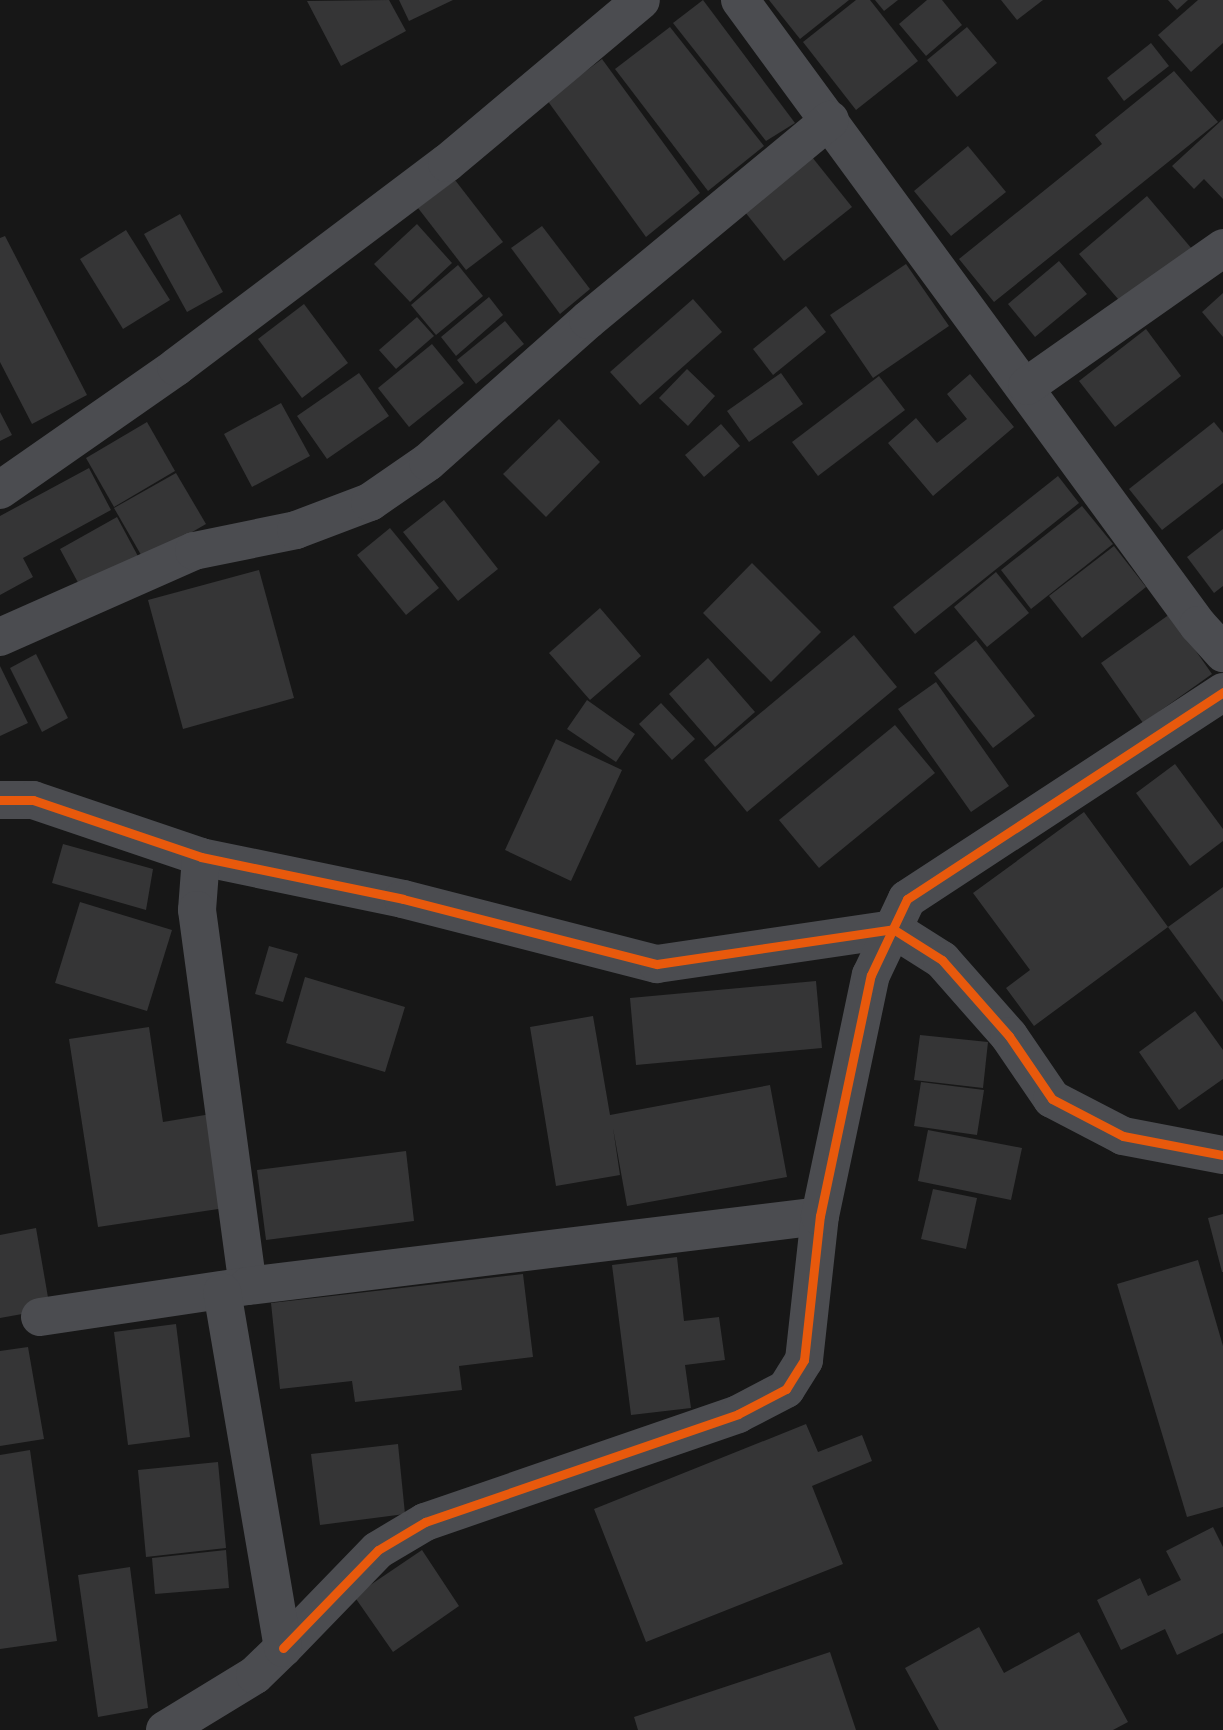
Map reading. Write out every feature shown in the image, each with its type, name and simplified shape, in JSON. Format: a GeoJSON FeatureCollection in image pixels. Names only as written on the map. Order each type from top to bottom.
{"type":"FeatureCollection","features":[{"type":"Feature","properties":{"kind":"street"},"geometry":{"type":"LineString","coordinates":[[0,490],[176,367],[447,163],[641,0]]}},
{"type":"Feature","properties":{"kind":"street"},"geometry":{"type":"LineString","coordinates":[[740,0],[1027,386],[1198,625],[1223,653]]}},
{"type":"Feature","properties":{"kind":"street"},"geometry":{"type":"LineString","coordinates":[[0,637],[194,551],[296,530],[370,502],[428,462],[588,320],[830,120]]}},
{"type":"Feature","properties":{"kind":"street"},"geometry":{"type":"LineString","coordinates":[[1027,386],[1223,248]]}},
{"type":"Feature","properties":{"kind":"street"},"geometry":{"type":"LineString","coordinates":[[165,1730],[255,1675],[378,1550],[425,1522],[738,1414],[786,1389],[804,1360],[820,1216],[871,975],[907,899],[1223,692]]}},
{"type":"Feature","properties":{"kind":"street"},"geometry":{"type":"LineString","coordinates":[[0,800],[33,800],[201,857],[403,899],[657,964],[893,929],[942,960],[1009,1036],[1052,1099],[1123,1136],[1223,1155]]}},
{"type":"Feature","properties":{"kind":"street"},"geometry":{"type":"LineString","coordinates":[[201,857],[197,910],[235,1289],[283,1648]]}},
{"type":"Feature","properties":{"kind":"street"},"geometry":{"type":"LineString","coordinates":[[40,1317],[235,1289],[820,1216]]}},
{"type":"Feature","properties":{"kind":"building"},"geometry":{"type":"Polygon","coordinates":[[[389,0],[406,31],[341,66],[307,1],[389,0]]]}},
{"type":"Feature","properties":{"kind":"building"},"geometry":{"type":"Polygon","coordinates":[[[399,0],[453,0],[409,21],[399,0]]]}},
{"type":"Feature","properties":{"kind":"building"},"geometry":{"type":"Polygon","coordinates":[[[703,0],[795,123],[766,141],[673,23],[703,0]]]}},
{"type":"Feature","properties":{"kind":"building"},"geometry":{"type":"Polygon","coordinates":[[[769,0],[849,0],[800,39],[769,0]]]}},
{"type":"Feature","properties":{"kind":"building"},"geometry":{"type":"Polygon","coordinates":[[[856,0],[870,0],[918,61],[856,110],[803,42],[856,0]]]}},
{"type":"Feature","properties":{"kind":"building"},"geometry":{"type":"Polygon","coordinates":[[[875,0],[898,0],[884,11],[875,0]]]}},
{"type":"Feature","properties":{"kind":"building"},"geometry":{"type":"Polygon","coordinates":[[[927,0],[942,0],[962,25],[926,56],[899,24],[927,0]]]}},
{"type":"Feature","properties":{"kind":"building"},"geometry":{"type":"Polygon","coordinates":[[[1001,0],[1043,0],[1017,20],[1001,0]]]}},
{"type":"Feature","properties":{"kind":"building"},"geometry":{"type":"Polygon","coordinates":[[[1168,0],[1188,0],[1177,10],[1168,0]]]}},
{"type":"Feature","properties":{"kind":"building"},"geometry":{"type":"Polygon","coordinates":[[[1198,0],[1223,0],[1223,43],[1191,72],[1158,35],[1198,0]]]}},
{"type":"Feature","properties":{"kind":"building"},"geometry":{"type":"Polygon","coordinates":[[[670,27],[764,146],[708,191],[615,69],[670,27]]]}},
{"type":"Feature","properties":{"kind":"building"},"geometry":{"type":"Polygon","coordinates":[[[967,27],[997,63],[957,97],[927,60],[967,27]]]}},
{"type":"Feature","properties":{"kind":"building"},"geometry":{"type":"Polygon","coordinates":[[[1151,43],[1169,66],[1124,101],[1107,78],[1151,43]]]}},
{"type":"Feature","properties":{"kind":"building"},"geometry":{"type":"Polygon","coordinates":[[[602,59],[700,193],[646,237],[547,100],[602,59]]]}},
{"type":"Feature","properties":{"kind":"building"},"geometry":{"type":"Polygon","coordinates":[[[1174,71],[1218,122],[994,302],[959,259],[1102,144],[1095,135],[1174,71]]]}},
{"type":"Feature","properties":{"kind":"building"},"geometry":{"type":"Polygon","coordinates":[[[1223,119],[1223,199],[1204,179],[1194,189],[1172,166],[1223,119]]]}},
{"type":"Feature","properties":{"kind":"building"},"geometry":{"type":"Polygon","coordinates":[[[968,146],[1006,192],[951,236],[914,191],[968,146]]]}},
{"type":"Feature","properties":{"kind":"building"},"geometry":{"type":"Polygon","coordinates":[[[812,157],[852,207],[784,261],[745,212],[812,157]]]}},
{"type":"Feature","properties":{"kind":"building"},"geometry":{"type":"Polygon","coordinates":[[[455,180],[503,242],[466,270],[418,208],[455,180]]]}},
{"type":"Feature","properties":{"kind":"building"},"geometry":{"type":"Polygon","coordinates":[[[1147,196],[1192,249],[1125,307],[1079,254],[1147,196]]]}},
{"type":"Feature","properties":{"kind":"building"},"geometry":{"type":"Polygon","coordinates":[[[180,214],[223,292],[187,312],[144,234],[180,214]]]}},
{"type":"Feature","properties":{"kind":"building"},"geometry":{"type":"Polygon","coordinates":[[[417,224],[452,263],[410,302],[374,264],[417,224]]]}},
{"type":"Feature","properties":{"kind":"building"},"geometry":{"type":"Polygon","coordinates":[[[542,226],[590,289],[560,314],[511,248],[542,226]]]}},
{"type":"Feature","properties":{"kind":"building"},"geometry":{"type":"Polygon","coordinates":[[[126,230],[170,300],[123,329],[80,259],[126,230]]]}},
{"type":"Feature","properties":{"kind":"building"},"geometry":{"type":"Polygon","coordinates":[[[5,236],[87,395],[32,424],[0,362],[0,238],[5,236]]]}},
{"type":"Feature","properties":{"kind":"building"},"geometry":{"type":"Polygon","coordinates":[[[1059,261],[1087,294],[1035,337],[1008,304],[1059,261]]]}},
{"type":"Feature","properties":{"kind":"building"},"geometry":{"type":"Polygon","coordinates":[[[906,264],[949,326],[873,378],[830,315],[906,264]]]}},
{"type":"Feature","properties":{"kind":"building"},"geometry":{"type":"Polygon","coordinates":[[[458,265],[483,296],[436,335],[411,305],[458,265]]]}},
{"type":"Feature","properties":{"kind":"building"},"geometry":{"type":"Polygon","coordinates":[[[1223,293],[1223,337],[1202,312],[1223,293]]]}},
{"type":"Feature","properties":{"kind":"building"},"geometry":{"type":"Polygon","coordinates":[[[489,297],[503,315],[456,356],[441,337],[489,297]]]}},
{"type":"Feature","properties":{"kind":"building"},"geometry":{"type":"Polygon","coordinates":[[[693,299],[722,332],[640,405],[610,372],[693,299]]]}},
{"type":"Feature","properties":{"kind":"building"},"geometry":{"type":"Polygon","coordinates":[[[304,304],[348,363],[302,398],[258,339],[304,304]]]}},
{"type":"Feature","properties":{"kind":"building"},"geometry":{"type":"Polygon","coordinates":[[[806,306],[826,332],[773,375],[753,349],[806,306]]]}},
{"type":"Feature","properties":{"kind":"building"},"geometry":{"type":"Polygon","coordinates":[[[417,317],[434,336],[396,369],[379,350],[417,317]]]}},
{"type":"Feature","properties":{"kind":"building"},"geometry":{"type":"Polygon","coordinates":[[[505,321],[524,344],[476,384],[457,360],[505,321]]]}},
{"type":"Feature","properties":{"kind":"building"},"geometry":{"type":"Polygon","coordinates":[[[1146,329],[1181,376],[1115,427],[1079,381],[1146,329]]]}},
{"type":"Feature","properties":{"kind":"building"},"geometry":{"type":"Polygon","coordinates":[[[432,344],[464,383],[409,427],[378,388],[432,344]]]}},
{"type":"Feature","properties":{"kind":"building"},"geometry":{"type":"Polygon","coordinates":[[[687,369],[715,396],[688,426],[659,398],[687,369]]]}},
{"type":"Feature","properties":{"kind":"building"},"geometry":{"type":"Polygon","coordinates":[[[359,373],[389,416],[327,459],[297,416],[359,373]]]}},
{"type":"Feature","properties":{"kind":"building"},"geometry":{"type":"Polygon","coordinates":[[[781,373],[803,404],[749,442],[727,411],[781,373]]]}},
{"type":"Feature","properties":{"kind":"building"},"geometry":{"type":"Polygon","coordinates":[[[970,374],[1014,427],[933,496],[888,443],[916,418],[937,443],[967,419],[947,394],[970,374]]]}},
{"type":"Feature","properties":{"kind":"building"},"geometry":{"type":"Polygon","coordinates":[[[879,376],[905,410],[818,476],[792,442],[879,376]]]}},
{"type":"Feature","properties":{"kind":"building"},"geometry":{"type":"Polygon","coordinates":[[[281,403],[310,456],[252,487],[224,434],[281,403]]]}},
{"type":"Feature","properties":{"kind":"building"},"geometry":{"type":"Polygon","coordinates":[[[0,412],[12,435],[0,441],[0,412]]]}},
{"type":"Feature","properties":{"kind":"building"},"geometry":{"type":"Polygon","coordinates":[[[559,419],[600,462],[546,517],[503,474],[559,419]]]}},
{"type":"Feature","properties":{"kind":"building"},"geometry":{"type":"Polygon","coordinates":[[[147,422],[175,471],[114,507],[86,458],[147,422]]]}},
{"type":"Feature","properties":{"kind":"building"},"geometry":{"type":"Polygon","coordinates":[[[1214,422],[1223,433],[1223,483],[1162,530],[1129,489],[1214,422]]]}},
{"type":"Feature","properties":{"kind":"building"},"geometry":{"type":"Polygon","coordinates":[[[721,424],[740,446],[704,477],[685,455],[721,424]]]}},
{"type":"Feature","properties":{"kind":"building"},"geometry":{"type":"Polygon","coordinates":[[[89,468],[111,510],[23,558],[33,577],[0,595],[0,516],[89,468]]]}},
{"type":"Feature","properties":{"kind":"building"},"geometry":{"type":"Polygon","coordinates":[[[176,473],[206,524],[144,560],[114,508],[176,473]]]}},
{"type":"Feature","properties":{"kind":"building"},"geometry":{"type":"Polygon","coordinates":[[[1058,476],[1079,503],[915,634],[893,607],[1058,476]]]}},
{"type":"Feature","properties":{"kind":"building"},"geometry":{"type":"Polygon","coordinates":[[[444,500],[498,569],[458,601],[403,532],[444,500]]]}},
{"type":"Feature","properties":{"kind":"building"},"geometry":{"type":"Polygon","coordinates":[[[1082,506],[1113,544],[1031,609],[1001,570],[1082,506]]]}},
{"type":"Feature","properties":{"kind":"building"},"geometry":{"type":"Polygon","coordinates":[[[117,517],[140,560],[82,590],[60,549],[117,517]]]}},
{"type":"Feature","properties":{"kind":"building"},"geometry":{"type":"Polygon","coordinates":[[[390,528],[439,588],[406,615],[357,555],[390,528]]]}},
{"type":"Feature","properties":{"kind":"building"},"geometry":{"type":"Polygon","coordinates":[[[1223,529],[1223,586],[1214,593],[1187,557],[1223,529]]]}},
{"type":"Feature","properties":{"kind":"building"},"geometry":{"type":"Polygon","coordinates":[[[1114,546],[1146,587],[1082,638],[1049,596],[1114,546]]]}},
{"type":"Feature","properties":{"kind":"building"},"geometry":{"type":"Polygon","coordinates":[[[752,563],[821,632],[771,682],[703,613],[752,563]]]}},
{"type":"Feature","properties":{"kind":"building"},"geometry":{"type":"Polygon","coordinates":[[[259,570],[294,698],[183,729],[148,600],[259,570]]]}},
{"type":"Feature","properties":{"kind":"building"},"geometry":{"type":"Polygon","coordinates":[[[996,572],[1029,613],[987,647],[954,607],[996,572]]]}},
{"type":"Feature","properties":{"kind":"building"},"geometry":{"type":"Polygon","coordinates":[[[600,608],[641,656],[590,700],[549,653],[600,608]]]}},
{"type":"Feature","properties":{"kind":"building"},"geometry":{"type":"Polygon","coordinates":[[[1170,614],[1212,674],[1143,723],[1101,663],[1170,614]]]}},
{"type":"Feature","properties":{"kind":"building"},"geometry":{"type":"Polygon","coordinates":[[[854,635],[897,687],[747,812],[704,760],[854,635]]]}},
{"type":"Feature","properties":{"kind":"building"},"geometry":{"type":"Polygon","coordinates":[[[976,640],[1035,716],[993,748],[934,673],[976,640]]]}},
{"type":"Feature","properties":{"kind":"building"},"geometry":{"type":"Polygon","coordinates":[[[36,654],[68,718],[42,732],[10,668],[36,654]]]}},
{"type":"Feature","properties":{"kind":"building"},"geometry":{"type":"Polygon","coordinates":[[[708,658],[755,712],[715,747],[669,694],[708,658]]]}},
{"type":"Feature","properties":{"kind":"building"},"geometry":{"type":"Polygon","coordinates":[[[0,666],[28,723],[0,736],[0,666]]]}},
{"type":"Feature","properties":{"kind":"building"},"geometry":{"type":"Polygon","coordinates":[[[936,682],[1009,786],[971,812],[898,709],[936,682]]]}},
{"type":"Feature","properties":{"kind":"building"},"geometry":{"type":"Polygon","coordinates":[[[587,700],[635,734],[616,762],[567,729],[587,700]]]}},
{"type":"Feature","properties":{"kind":"building"},"geometry":{"type":"Polygon","coordinates":[[[661,703],[695,739],[672,760],[639,724],[661,703]]]}},
{"type":"Feature","properties":{"kind":"building"},"geometry":{"type":"Polygon","coordinates":[[[895,725],[935,773],[819,868],[779,820],[895,725]]]}},
{"type":"Feature","properties":{"kind":"building"},"geometry":{"type":"Polygon","coordinates":[[[556,739],[622,770],[571,881],[505,850],[556,739]]]}},
{"type":"Feature","properties":{"kind":"building"},"geometry":{"type":"Polygon","coordinates":[[[1175,764],[1223,829],[1223,841],[1190,866],[1136,793],[1175,764]]]}},
{"type":"Feature","properties":{"kind":"building"},"geometry":{"type":"Polygon","coordinates":[[[1084,812],[1168,927],[1034,1026],[1006,988],[1030,970],[973,893],[1084,812]]]}},
{"type":"Feature","properties":{"kind":"building"},"geometry":{"type":"Polygon","coordinates":[[[63,844],[153,869],[146,910],[52,883],[63,844]]]}},
{"type":"Feature","properties":{"kind":"building"},"geometry":{"type":"Polygon","coordinates":[[[1223,887],[1223,1002],[1168,927],[1223,887]]]}},
{"type":"Feature","properties":{"kind":"building"},"geometry":{"type":"Polygon","coordinates":[[[80,902],[172,930],[147,1011],[55,983],[80,902]]]}},
{"type":"Feature","properties":{"kind":"building"},"geometry":{"type":"Polygon","coordinates":[[[269,946],[298,954],[283,1002],[255,994],[269,946]]]}},
{"type":"Feature","properties":{"kind":"building"},"geometry":{"type":"Polygon","coordinates":[[[305,977],[405,1007],[385,1072],[286,1043],[305,977]]]}},
{"type":"Feature","properties":{"kind":"building"},"geometry":{"type":"Polygon","coordinates":[[[816,981],[822,1048],[636,1065],[630,998],[816,981]]]}},
{"type":"Feature","properties":{"kind":"building"},"geometry":{"type":"Polygon","coordinates":[[[1195,1011],[1223,1050],[1223,1079],[1179,1110],[1139,1052],[1195,1011]]]}},
{"type":"Feature","properties":{"kind":"building"},"geometry":{"type":"Polygon","coordinates":[[[593,1016],[610,1115],[770,1085],[787,1177],[627,1206],[613,1128],[620,1175],[556,1186],[530,1027],[593,1016]]]}},
{"type":"Feature","properties":{"kind":"building"},"geometry":{"type":"Polygon","coordinates":[[[149,1027],[163,1122],[211,1114],[225,1208],[98,1227],[69,1039],[149,1027]]]}},
{"type":"Feature","properties":{"kind":"building"},"geometry":{"type":"Polygon","coordinates":[[[920,1035],[988,1042],[983,1088],[914,1080],[920,1035]]]}},
{"type":"Feature","properties":{"kind":"building"},"geometry":{"type":"Polygon","coordinates":[[[921,1082],[984,1090],[977,1135],[914,1126],[921,1082]]]}},
{"type":"Feature","properties":{"kind":"building"},"geometry":{"type":"Polygon","coordinates":[[[928,1130],[1022,1148],[1011,1200],[918,1181],[928,1130]]]}},
{"type":"Feature","properties":{"kind":"building"},"geometry":{"type":"Polygon","coordinates":[[[406,1151],[414,1221],[266,1240],[257,1170],[406,1151]]]}},
{"type":"Feature","properties":{"kind":"building"},"geometry":{"type":"Polygon","coordinates":[[[933,1189],[977,1198],[966,1249],[921,1239],[933,1189]]]}},
{"type":"Feature","properties":{"kind":"building"},"geometry":{"type":"Polygon","coordinates":[[[1223,1214],[1223,1272],[1222,1272],[1208,1218],[1223,1214]]]}},
{"type":"Feature","properties":{"kind":"building"},"geometry":{"type":"Polygon","coordinates":[[[36,1228],[50,1309],[0,1318],[0,1235],[36,1228]]]}},
{"type":"Feature","properties":{"kind":"building"},"geometry":{"type":"Polygon","coordinates":[[[677,1257],[684,1321],[719,1317],[725,1360],[685,1365],[691,1408],[631,1415],[612,1265],[677,1257]]]}},
{"type":"Feature","properties":{"kind":"building"},"geometry":{"type":"Polygon","coordinates":[[[1198,1260],[1223,1346],[1223,1507],[1187,1517],[1117,1284],[1198,1260]]]}},
{"type":"Feature","properties":{"kind":"building"},"geometry":{"type":"Polygon","coordinates":[[[523,1274],[533,1357],[459,1366],[462,1390],[355,1402],[352,1381],[280,1389],[271,1303],[523,1274]]]}},
{"type":"Feature","properties":{"kind":"building"},"geometry":{"type":"Polygon","coordinates":[[[176,1324],[190,1437],[128,1445],[114,1332],[176,1324]]]}},
{"type":"Feature","properties":{"kind":"building"},"geometry":{"type":"Polygon","coordinates":[[[28,1347],[44,1439],[0,1446],[0,1351],[28,1347]]]}},
{"type":"Feature","properties":{"kind":"building"},"geometry":{"type":"Polygon","coordinates":[[[806,1424],[818,1452],[862,1435],[872,1461],[812,1486],[843,1564],[646,1642],[594,1509],[806,1424]]]}},
{"type":"Feature","properties":{"kind":"building"},"geometry":{"type":"Polygon","coordinates":[[[398,1444],[405,1514],[320,1525],[311,1454],[398,1444]]]}},
{"type":"Feature","properties":{"kind":"building"},"geometry":{"type":"Polygon","coordinates":[[[30,1450],[57,1641],[0,1649],[0,1455],[30,1450]]]}},
{"type":"Feature","properties":{"kind":"building"},"geometry":{"type":"Polygon","coordinates":[[[218,1462],[226,1548],[146,1557],[138,1470],[218,1462]]]}},
{"type":"Feature","properties":{"kind":"building"},"geometry":{"type":"Polygon","coordinates":[[[1213,1527],[1223,1547],[1223,1633],[1177,1655],[1165,1629],[1121,1650],[1097,1600],[1140,1578],[1148,1596],[1181,1580],[1166,1551],[1213,1527]]]}},
{"type":"Feature","properties":{"kind":"building"},"geometry":{"type":"Polygon","coordinates":[[[226,1550],[229,1588],[155,1594],[152,1558],[226,1550]]]}},
{"type":"Feature","properties":{"kind":"building"},"geometry":{"type":"Polygon","coordinates":[[[422,1550],[459,1606],[393,1652],[354,1596],[422,1550]]]}},
{"type":"Feature","properties":{"kind":"building"},"geometry":{"type":"Polygon","coordinates":[[[130,1567],[148,1708],[98,1717],[78,1575],[130,1567]]]}},
{"type":"Feature","properties":{"kind":"building"},"geometry":{"type":"Polygon","coordinates":[[[979,1627],[1004,1673],[1079,1632],[1128,1722],[1113,1730],[939,1730],[905,1668],[979,1627]]]}},
{"type":"Feature","properties":{"kind":"building"},"geometry":{"type":"Polygon","coordinates":[[[830,1652],[856,1730],[638,1730],[634,1717],[830,1652]]]}},
{"type":"Feature","properties":{"kind":"cycle path"},"geometry":{"type":"LineString","coordinates":[[283,1648],[378,1550],[425,1522],[738,1414],[786,1389],[804,1360],[820,1216],[871,975],[907,899],[1223,692]]}},
{"type":"Feature","properties":{"kind":"cycle path"},"geometry":{"type":"LineString","coordinates":[[0,800],[33,800],[201,857],[403,899],[657,964],[893,929],[942,960],[1009,1036],[1052,1099],[1123,1136],[1223,1155]]}}]}
